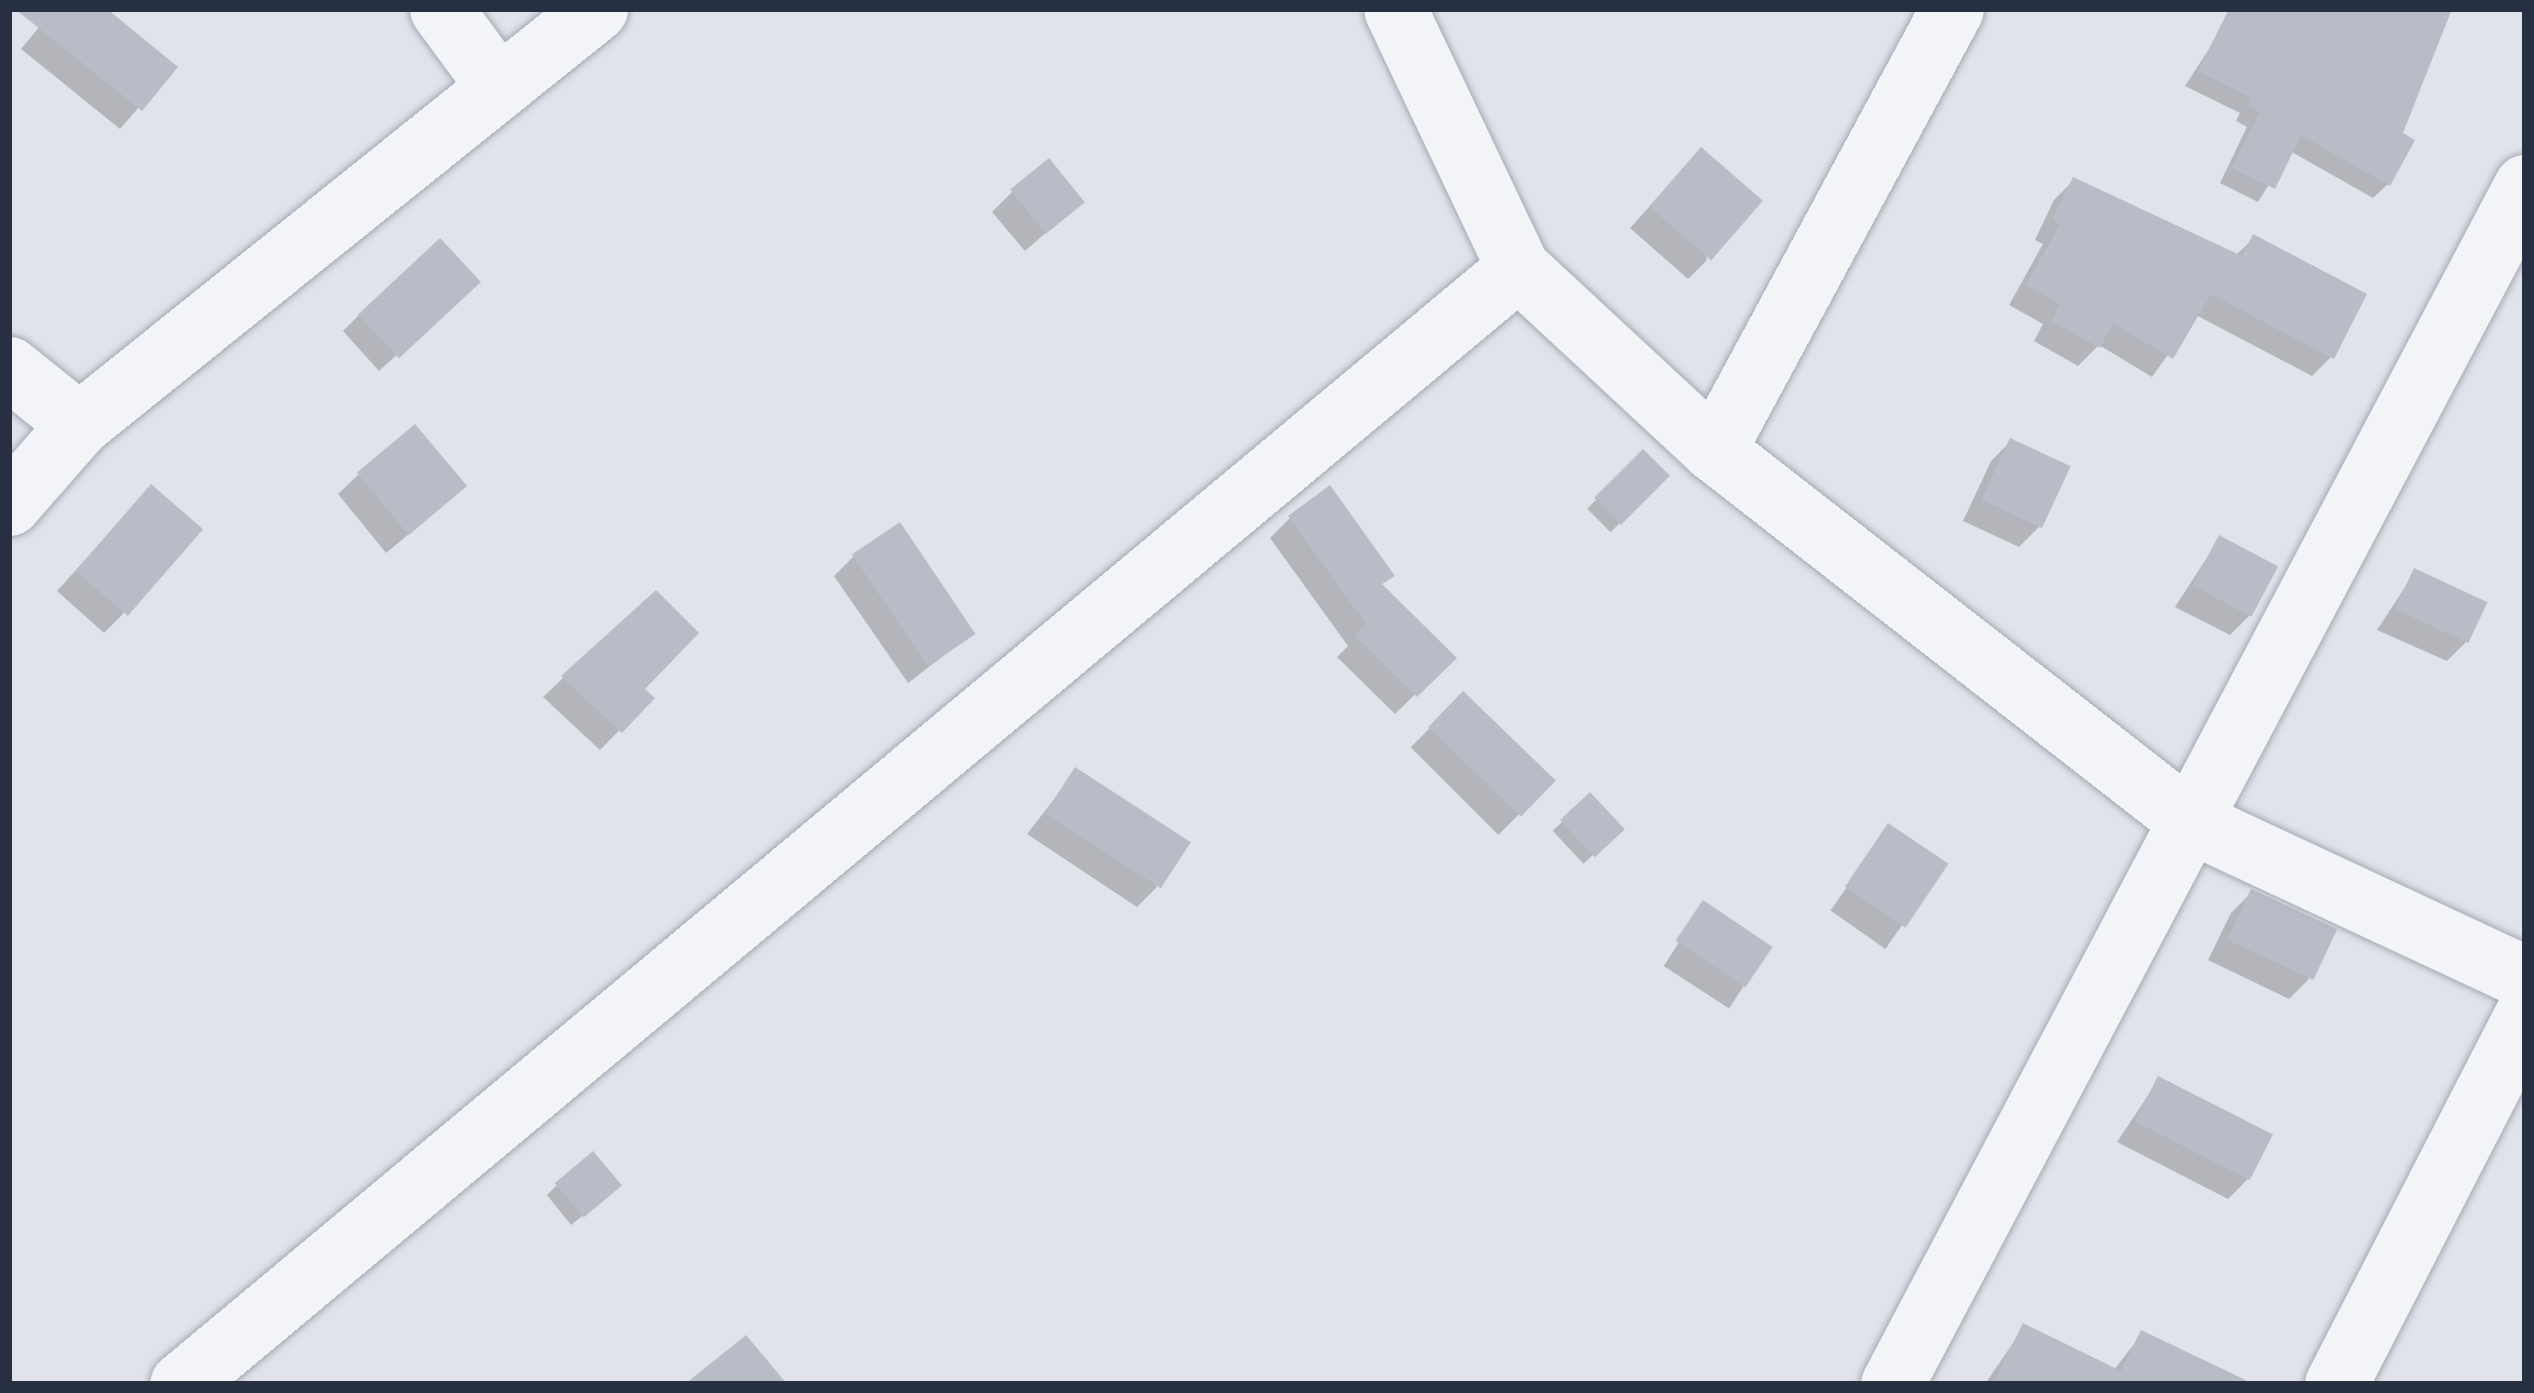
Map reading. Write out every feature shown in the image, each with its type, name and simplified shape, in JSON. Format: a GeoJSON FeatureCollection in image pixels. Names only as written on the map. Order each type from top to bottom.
{"type":"FeatureCollection","features":[{"type":"Feature","properties":{"kind":"street"},"geometry":{"type":"LineString","coordinates":[[441,9],[497,85]]}},
{"type":"Feature","properties":{"kind":"street"},"geometry":{"type":"LineString","coordinates":[[9,504],[79,424],[596,9]]}},
{"type":"Feature","properties":{"kind":"street"},"geometry":{"type":"LineString","coordinates":[[1395,9],[1518,268],[1714,450],[2189,821],[2525,976]]}},
{"type":"Feature","properties":{"kind":"street"},"geometry":{"type":"LineString","coordinates":[[1714,450],[1952,9]]}},
{"type":"Feature","properties":{"kind":"street"},"geometry":{"type":"LineString","coordinates":[[1892,1384],[2525,186]]}},
{"type":"Feature","properties":{"kind":"street"},"geometry":{"type":"LineString","coordinates":[[181,1384],[1518,268]]}},
{"type":"Feature","properties":{"kind":"street"},"geometry":{"type":"LineString","coordinates":[[9,368],[79,424]]}},
{"type":"Feature","properties":{"kind":"street"},"geometry":{"type":"LineString","coordinates":[[2336,1384],[2525,1016]]}},
{"type":"Feature","properties":{"kind":"building"},"geometry":{"type":"Polygon","coordinates":[[[15,9],[107,9],[178,67],[142,111],[15,9]]]}},
{"type":"Feature","properties":{"kind":"building"},"geometry":{"type":"Polygon","coordinates":[[[2229,9],[2452,9],[2403,133],[2415,140],[2390,186],[2301,135],[2275,189],[2232,168],[2260,112],[2248,105],[2252,98],[2198,71],[2229,9]]]}},
{"type":"Feature","properties":{"kind":"building"},"geometry":{"type":"Polygon","coordinates":[[[1701,147],[1763,201],[1711,260],[1649,207],[1701,147]]]}},
{"type":"Feature","properties":{"kind":"building"},"geometry":{"type":"Polygon","coordinates":[[[1049,158],[1085,202],[1046,234],[1010,189],[1049,158]]]}},
{"type":"Feature","properties":{"kind":"building"},"geometry":{"type":"Polygon","coordinates":[[[2073,177],[2242,256],[2253,234],[2367,294],[2334,359],[2211,294],[2173,359],[2113,323],[2100,348],[2051,321],[2060,304],[2026,285],[2060,224],[2052,220],[2073,177]]]}},
{"type":"Feature","properties":{"kind":"building"},"geometry":{"type":"Polygon","coordinates":[[[440,238],[481,282],[399,358],[358,314],[440,238]]]}},
{"type":"Feature","properties":{"kind":"building"},"geometry":{"type":"Polygon","coordinates":[[[415,424],[467,486],[409,535],[357,473],[415,424]]]}},
{"type":"Feature","properties":{"kind":"building"},"geometry":{"type":"Polygon","coordinates":[[[2010,438],[2071,466],[2042,528],[1981,500],[2010,438]]]}},
{"type":"Feature","properties":{"kind":"building"},"geometry":{"type":"Polygon","coordinates":[[[1643,449],[1670,476],[1621,525],[1594,498],[1643,449]]]}},
{"type":"Feature","properties":{"kind":"building"},"geometry":{"type":"Polygon","coordinates":[[[151,484],[203,529],[128,616],[76,571],[151,484]]]}},
{"type":"Feature","properties":{"kind":"building"},"geometry":{"type":"Polygon","coordinates":[[[1330,485],[1395,576],[1382,584],[1457,658],[1417,697],[1355,635],[1366,624],[1288,516],[1330,485]]]}},
{"type":"Feature","properties":{"kind":"building"},"geometry":{"type":"Polygon","coordinates":[[[900,522],[975,634],[927,666],[852,554],[900,522]]]}},
{"type":"Feature","properties":{"kind":"building"},"geometry":{"type":"Polygon","coordinates":[[[2219,535],[2278,566],[2251,617],[2192,585],[2219,535]]]}},
{"type":"Feature","properties":{"kind":"building"},"geometry":{"type":"Polygon","coordinates":[[[2414,568],[2487,602],[2468,643],[2395,609],[2414,568]]]}},
{"type":"Feature","properties":{"kind":"building"},"geometry":{"type":"Polygon","coordinates":[[[656,590],[699,633],[645,689],[655,698],[622,733],[561,676],[656,590]]]}},
{"type":"Feature","properties":{"kind":"building"},"geometry":{"type":"Polygon","coordinates":[[[1463,691],[1556,781],[1521,817],[1428,727],[1463,691]]]}},
{"type":"Feature","properties":{"kind":"building"},"geometry":{"type":"Polygon","coordinates":[[[1075,767],[1191,842],[1161,888],[1045,813],[1075,767]]]}},
{"type":"Feature","properties":{"kind":"building"},"geometry":{"type":"Polygon","coordinates":[[[1590,792],[1625,829],[1595,857],[1560,820],[1590,792]]]}},
{"type":"Feature","properties":{"kind":"building"},"geometry":{"type":"Polygon","coordinates":[[[1888,823],[1949,864],[1905,928],[1845,887],[1888,823]]]}},
{"type":"Feature","properties":{"kind":"building"},"geometry":{"type":"Polygon","coordinates":[[[2251,889],[2337,929],[2313,980],[2227,940],[2251,889]]]}},
{"type":"Feature","properties":{"kind":"building"},"geometry":{"type":"Polygon","coordinates":[[[1703,900],[1773,947],[1745,988],[1676,941],[1703,900]]]}},
{"type":"Feature","properties":{"kind":"building"},"geometry":{"type":"Polygon","coordinates":[[[2158,1076],[2273,1135],[2250,1180],[2135,1121],[2158,1076]]]}},
{"type":"Feature","properties":{"kind":"building"},"geometry":{"type":"Polygon","coordinates":[[[593,1151],[622,1185],[584,1218],[555,1183],[593,1151]]]}},
{"type":"Feature","properties":{"kind":"building"},"geometry":{"type":"Polygon","coordinates":[[[2023,1323],[2121,1371],[2141,1330],[2254,1384],[1993,1384],[2023,1323]]]}},
{"type":"Feature","properties":{"kind":"building"},"geometry":{"type":"Polygon","coordinates":[[[746,1335],[787,1384],[685,1384],[746,1335]]]}}]}
